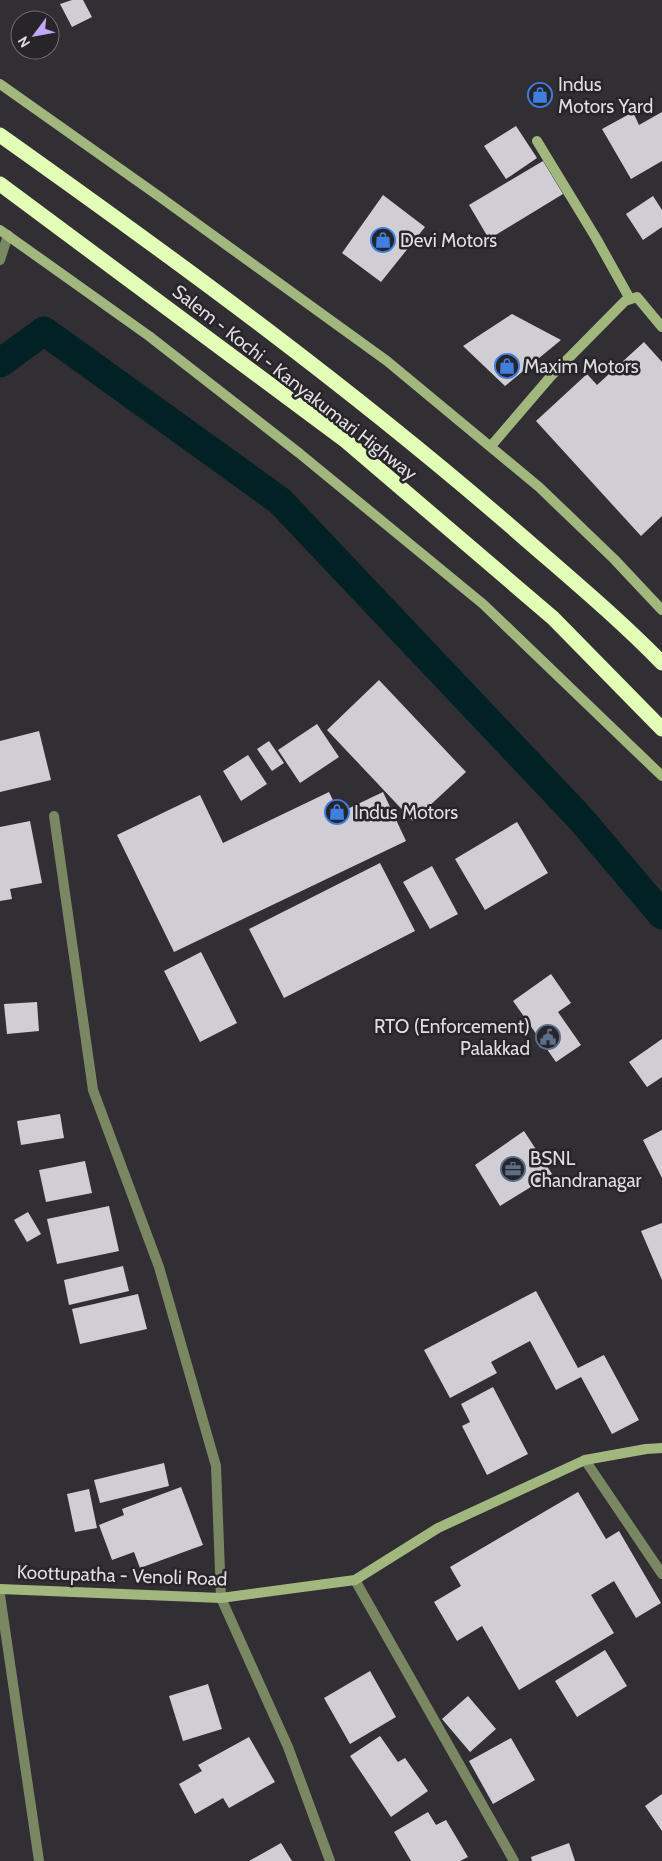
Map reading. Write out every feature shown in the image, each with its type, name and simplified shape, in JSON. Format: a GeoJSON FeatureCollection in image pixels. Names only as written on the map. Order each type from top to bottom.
{"type":"FeatureCollection","features":[{"type":"Feature","properties":{"kind":"highway","name":"Salem - Kochi - Kanyakumari Highway"},"geometry":{"type":"LineString","coordinates":[[0,135],[109,212],[304,357],[471,492],[632,633],[662,663]]}},
{"type":"Feature","properties":{"kind":"highway","name":"Salem - Kochi - Kanyakumari Highway"},"geometry":{"type":"LineString","coordinates":[[0,184],[346,442],[553,618],[662,729]]}},
{"type":"Feature","properties":{"kind":"street"},"geometry":{"type":"LineString","coordinates":[[0,84],[386,361],[546,493],[614,559],[662,610]]}},
{"type":"Feature","properties":{"kind":"street"},"geometry":{"type":"LineString","coordinates":[[537,141],[596,238],[630,299]]}},
{"type":"Feature","properties":{"kind":"street"},"geometry":{"type":"LineString","coordinates":[[0,260],[4,233],[149,336],[299,453],[483,604],[662,776]]}},
{"type":"Feature","properties":{"kind":"street"},"geometry":{"type":"LineString","coordinates":[[491,446],[551,376],[625,301],[637,298],[662,328]]}},
{"type":"Feature","properties":{"kind":"street"},"geometry":{"type":"LineString","coordinates":[[54,816],[93,1090],[159,1266],[216,1466],[221,1598],[288,1747],[330,1861]]}},
{"type":"Feature","properties":{"kind":"street","name":"Koottupatha - Venoli Road"},"geometry":{"type":"LineString","coordinates":[[0,1589],[221,1598],[355,1580],[438,1528],[585,1460],[662,1448]]}},
{"type":"Feature","properties":{"kind":"street"},"geometry":{"type":"LineString","coordinates":[[585,1460],[662,1574]]}},
{"type":"Feature","properties":{"kind":"street"},"geometry":{"type":"LineString","coordinates":[[355,1580],[514,1861]]}},
{"type":"Feature","properties":{"kind":"street"},"geometry":{"type":"LineString","coordinates":[[0,1594],[39,1861]]}},
{"type":"Feature","properties":{"kind":"building"},"geometry":{"type":"Polygon","coordinates":[[[72,0],[83,0],[92,17],[72,27],[60,4],[72,0]]]}},
{"type":"Feature","properties":{"kind":"building"},"geometry":{"type":"Polygon","coordinates":[[[633,112],[639,125],[662,112],[662,161],[631,179],[602,129],[633,112]]]}},
{"type":"Feature","properties":{"kind":"building"},"geometry":{"type":"Polygon","coordinates":[[[516,126],[537,158],[506,179],[484,146],[516,126]]]}},
{"type":"Feature","properties":{"kind":"building"},"geometry":{"type":"Polygon","coordinates":[[[543,161],[563,194],[489,239],[469,205],[543,161]]]}},
{"type":"Feature","properties":{"kind":"building","name":"Devi Motors"},"geometry":{"type":"Polygon","coordinates":[[[383,195],[425,227],[381,282],[342,253],[383,195]]]}},
{"type":"Feature","properties":{"kind":"building"},"geometry":{"type":"Polygon","coordinates":[[[653,196],[662,210],[662,227],[643,240],[626,214],[653,196]]]}},
{"type":"Feature","properties":{"kind":"building","name":"Maxim Motors"},"geometry":{"type":"Polygon","coordinates":[[[512,314],[561,340],[505,386],[463,346],[512,314]]]}},
{"type":"Feature","properties":{"kind":"building"},"geometry":{"type":"Polygon","coordinates":[[[644,342],[662,362],[662,516],[641,536],[536,421],[587,374],[597,385],[644,342]]]}},
{"type":"Feature","properties":{"kind":"building"},"geometry":{"type":"Polygon","coordinates":[[[379,680],[466,772],[413,821],[327,730],[379,680]]]}},
{"type":"Feature","properties":{"kind":"building"},"geometry":{"type":"Polygon","coordinates":[[[317,724],[339,757],[300,783],[278,750],[317,724]]]}},
{"type":"Feature","properties":{"kind":"building"},"geometry":{"type":"Polygon","coordinates":[[[39,731],[51,780],[0,792],[0,741],[39,731]]]}},
{"type":"Feature","properties":{"kind":"building"},"geometry":{"type":"Polygon","coordinates":[[[269,741],[284,763],[272,771],[257,749],[269,741]]]}},
{"type":"Feature","properties":{"kind":"building"},"geometry":{"type":"Polygon","coordinates":[[[248,755],[267,784],[241,801],[223,771],[248,755]]]}},
{"type":"Feature","properties":{"kind":"building"},"geometry":{"type":"Polygon","coordinates":[[[329,792],[339,813],[383,792],[406,841],[174,952],[117,835],[200,795],[223,843],[329,792]]]}},
{"type":"Feature","properties":{"kind":"building"},"geometry":{"type":"Polygon","coordinates":[[[30,821],[42,883],[10,889],[12,899],[0,901],[0,827],[30,821]]]}},
{"type":"Feature","properties":{"kind":"building"},"geometry":{"type":"Polygon","coordinates":[[[517,822],[548,873],[485,910],[455,859],[517,822]]]}},
{"type":"Feature","properties":{"kind":"building"},"geometry":{"type":"Polygon","coordinates":[[[380,863],[415,931],[284,998],[249,929],[380,863]]]}},
{"type":"Feature","properties":{"kind":"building"},"geometry":{"type":"Polygon","coordinates":[[[432,866],[458,914],[430,929],[403,882],[432,866]]]}},
{"type":"Feature","properties":{"kind":"building"},"geometry":{"type":"Polygon","coordinates":[[[201,952],[237,1023],[200,1042],[164,971],[201,952]]]}},
{"type":"Feature","properties":{"kind":"building"},"geometry":{"type":"Polygon","coordinates":[[[551,974],[571,1003],[558,1012],[581,1045],[556,1062],[513,1001],[551,974]]]}},
{"type":"Feature","properties":{"kind":"building"},"geometry":{"type":"Polygon","coordinates":[[[37,1002],[39,1031],[7,1034],[4,1004],[37,1002]]]}},
{"type":"Feature","properties":{"kind":"building"},"geometry":{"type":"Polygon","coordinates":[[[662,1039],[662,1077],[647,1087],[629,1062],[662,1039]]]}},
{"type":"Feature","properties":{"kind":"building"},"geometry":{"type":"Polygon","coordinates":[[[60,1114],[64,1138],[21,1145],[17,1121],[60,1114]]]}},
{"type":"Feature","properties":{"kind":"building"},"geometry":{"type":"Polygon","coordinates":[[[662,1130],[662,1178],[643,1140],[662,1130]]]}},
{"type":"Feature","properties":{"kind":"building","name":"BSNL Chandranagar"},"geometry":{"type":"Polygon","coordinates":[[[524,1131],[552,1174],[500,1206],[475,1165],[524,1131]]]}},
{"type":"Feature","properties":{"kind":"building"},"geometry":{"type":"Polygon","coordinates":[[[85,1161],[92,1193],[46,1202],[39,1170],[85,1161]]]}},
{"type":"Feature","properties":{"kind":"building"},"geometry":{"type":"Polygon","coordinates":[[[109,1206],[119,1251],[57,1264],[47,1219],[109,1206]]]}},
{"type":"Feature","properties":{"kind":"building"},"geometry":{"type":"Polygon","coordinates":[[[28,1212],[41,1234],[27,1242],[14,1220],[28,1212]]]}},
{"type":"Feature","properties":{"kind":"building"},"geometry":{"type":"Polygon","coordinates":[[[662,1223],[662,1280],[641,1231],[662,1223]]]}},
{"type":"Feature","properties":{"kind":"building"},"geometry":{"type":"Polygon","coordinates":[[[123,1266],[129,1291],[69,1305],[64,1280],[123,1266]]]}},
{"type":"Feature","properties":{"kind":"building"},"geometry":{"type":"Polygon","coordinates":[[[536,1291],[578,1368],[604,1355],[639,1420],[612,1434],[581,1377],[556,1390],[530,1341],[491,1362],[497,1373],[450,1398],[424,1350],[536,1291]]]}},
{"type":"Feature","properties":{"kind":"building"},"geometry":{"type":"Polygon","coordinates":[[[138,1294],[147,1329],[80,1344],[72,1309],[138,1294]]]}},
{"type":"Feature","properties":{"kind":"building"},"geometry":{"type":"Polygon","coordinates":[[[493,1387],[528,1454],[487,1475],[462,1426],[470,1422],[461,1404],[493,1387]]]}},
{"type":"Feature","properties":{"kind":"building"},"geometry":{"type":"Polygon","coordinates":[[[164,1463],[169,1486],[100,1503],[94,1480],[164,1463]]]}},
{"type":"Feature","properties":{"kind":"building"},"geometry":{"type":"Polygon","coordinates":[[[181,1487],[203,1545],[140,1568],[134,1552],[112,1560],[99,1525],[124,1515],[122,1509],[181,1487]]]}},
{"type":"Feature","properties":{"kind":"building"},"geometry":{"type":"Polygon","coordinates":[[[89,1489],[97,1528],[75,1532],[67,1494],[89,1489]]]}},
{"type":"Feature","properties":{"kind":"building"},"geometry":{"type":"Polygon","coordinates":[[[578,1492],[606,1539],[619,1531],[661,1603],[636,1618],[614,1581],[591,1595],[614,1633],[519,1690],[482,1626],[457,1641],[434,1602],[461,1586],[450,1567],[578,1492]]]}},
{"type":"Feature","properties":{"kind":"building"},"geometry":{"type":"Polygon","coordinates":[[[605,1650],[627,1686],[577,1717],[555,1681],[605,1650]]]}},
{"type":"Feature","properties":{"kind":"building"},"geometry":{"type":"Polygon","coordinates":[[[370,1671],[396,1717],[350,1744],[324,1698],[370,1671]]]}},
{"type":"Feature","properties":{"kind":"building"},"geometry":{"type":"Polygon","coordinates":[[[208,1684],[222,1729],[183,1741],[169,1696],[208,1684]]]}},
{"type":"Feature","properties":{"kind":"building"},"geometry":{"type":"Polygon","coordinates":[[[468,1696],[496,1729],[470,1752],[442,1719],[468,1696]]]}},
{"type":"Feature","properties":{"kind":"building"},"geometry":{"type":"Polygon","coordinates":[[[380,1736],[398,1762],[405,1758],[428,1791],[391,1817],[350,1756],[380,1736]]]}},
{"type":"Feature","properties":{"kind":"building"},"geometry":{"type":"Polygon","coordinates":[[[249,1737],[275,1782],[229,1808],[223,1798],[195,1814],[179,1784],[202,1771],[198,1765],[249,1737]]]}},
{"type":"Feature","properties":{"kind":"building"},"geometry":{"type":"Polygon","coordinates":[[[511,1738],[535,1780],[493,1804],[469,1761],[511,1738]]]}},
{"type":"Feature","properties":{"kind":"building"},"geometry":{"type":"Polygon","coordinates":[[[662,1794],[662,1831],[645,1806],[662,1794]]]}},
{"type":"Feature","properties":{"kind":"building"},"geometry":{"type":"Polygon","coordinates":[[[428,1812],[436,1825],[446,1820],[468,1857],[460,1861],[411,1861],[394,1832],[428,1812]]]}},
{"type":"Feature","properties":{"kind":"building"},"geometry":{"type":"Polygon","coordinates":[[[281,1843],[292,1861],[249,1861],[281,1843]]]}},
{"type":"Feature","properties":{"kind":"building"},"geometry":{"type":"Polygon","coordinates":[[[569,1843],[575,1861],[532,1861],[531,1857],[569,1843]]]}},
{"type":"Feature","properties":{"kind":"waterway"},"geometry":{"type":"LineString","coordinates":[[0,363],[44,331],[280,501],[580,818],[662,915]]}},
{"type":"Feature","properties":{"kind":"place","name":"Indus Motors Yard"},"geometry":{"type":"Point","coordinates":[540,95]}},
{"type":"Feature","properties":{"kind":"place","name":"Devi Motors"},"geometry":{"type":"Point","coordinates":[383,240]}},
{"type":"Feature","properties":{"kind":"place","name":"Maxim Motors"},"geometry":{"type":"Point","coordinates":[507,366]}},
{"type":"Feature","properties":{"kind":"place","name":"Indus Motors"},"geometry":{"type":"Point","coordinates":[337,812]}},
{"type":"Feature","properties":{"kind":"place","name":"RTO (Enforcement) Palakkad"},"geometry":{"type":"Point","coordinates":[548,1037]}},
{"type":"Feature","properties":{"kind":"place","name":"BSNL Chandranagar"},"geometry":{"type":"Point","coordinates":[513,1169]}}]}
